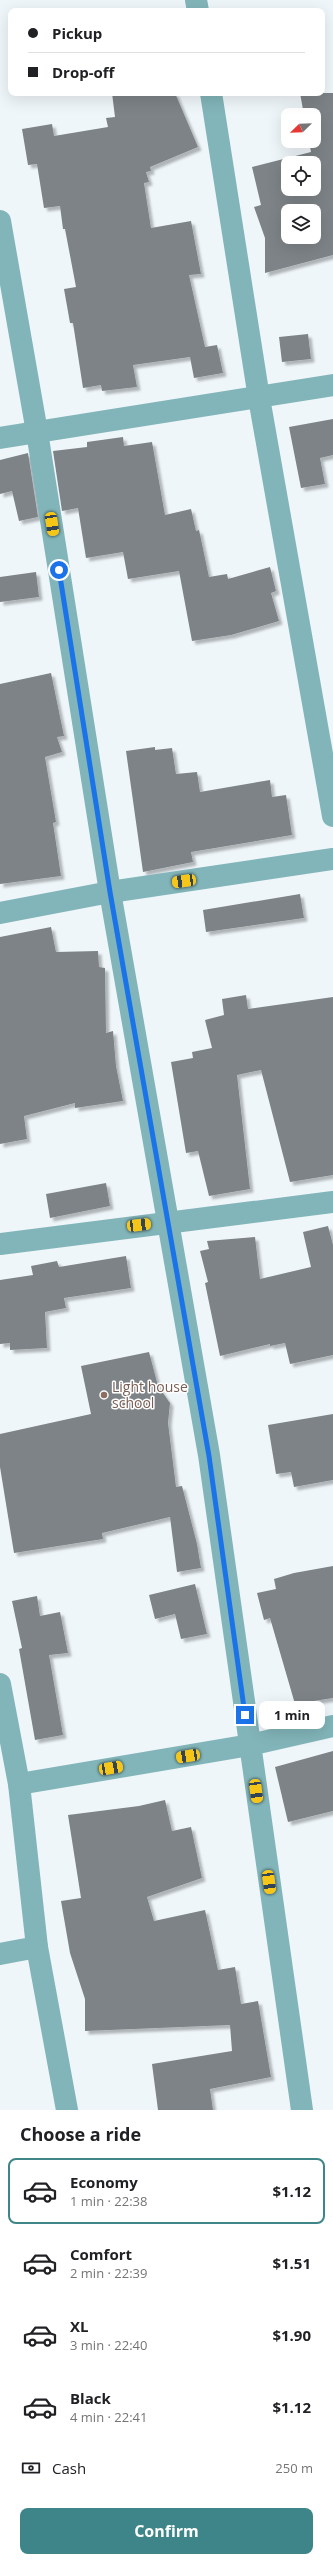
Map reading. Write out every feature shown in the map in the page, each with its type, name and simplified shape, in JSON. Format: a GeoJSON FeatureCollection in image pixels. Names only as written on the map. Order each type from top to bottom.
{"type":"FeatureCollection","features":[{"type":"Feature","properties":{"kind":"street"},"geometry":{"type":"LineString","coordinates":[[211,96],[259,398],[333,816]]}},
{"type":"Feature","properties":{"kind":"street"},"geometry":{"type":"LineString","coordinates":[[0,222],[37,432],[110,892],[209,1456],[302,2110]]}},
{"type":"Feature","properties":{"kind":"street"},"geometry":{"type":"LineString","coordinates":[[0,438],[259,398],[333,385]]}},
{"type":"Feature","properties":{"kind":"street"},"geometry":{"type":"LineString","coordinates":[[0,912],[110,892],[333,859]]}},
{"type":"Feature","properties":{"kind":"street"},"geometry":{"type":"LineString","coordinates":[[0,1244],[333,1202]]}},
{"type":"Feature","properties":{"kind":"street"},"geometry":{"type":"LineString","coordinates":[[0,1684],[19,1784],[37,1947],[67,2110]]}},
{"type":"Feature","properties":{"kind":"street"},"geometry":{"type":"LineString","coordinates":[[19,1784],[250,1745],[333,1726]]}},
{"type":"Feature","properties":{"kind":"street"},"geometry":{"type":"LineString","coordinates":[[0,1954],[37,1947]]}},
{"type":"Feature","properties":{"kind":"building"},"geometry":{"type":"Polygon","coordinates":[[[325,93],[333,93],[333,255],[265,273],[265,238],[254,207],[261,205],[252,167],[281,160],[281,196],[321,196],[321,156],[295,156],[311,152],[310,148],[321,148],[321,108],[303,108],[301,96],[325,96],[325,93]]]}},
{"type":"Feature","properties":{"kind":"building"},"geometry":{"type":"Polygon","coordinates":[[[112,96],[176,96],[198,147],[150,167],[151,171],[146,172],[149,182],[144,183],[151,228],[191,221],[201,274],[189,275],[205,347],[217,345],[223,373],[194,378],[190,357],[133,365],[137,387],[102,391],[101,385],[83,388],[73,323],[70,323],[64,289],[76,287],[65,229],[63,229],[60,206],[44,208],[37,164],[28,165],[22,129],[52,124],[54,136],[108,127],[106,118],[115,117],[112,96]]]}},
{"type":"Feature","properties":{"kind":"building"},"geometry":{"type":"Polygon","coordinates":[[[308,334],[311,359],[282,362],[279,337],[308,334]]]}},
{"type":"Feature","properties":{"kind":"building"},"geometry":{"type":"Polygon","coordinates":[[[333,419],[333,455],[320,458],[325,484],[301,488],[289,427],[333,419]]]}},
{"type":"Feature","properties":{"kind":"building"},"geometry":{"type":"Polygon","coordinates":[[[123,437],[124,446],[152,442],[165,515],[191,509],[196,531],[199,530],[209,577],[227,574],[228,579],[270,567],[276,591],[271,593],[279,621],[231,635],[192,641],[179,571],[128,579],[123,552],[86,558],[78,508],[62,511],[53,451],[87,447],[87,442],[123,437]]]}},
{"type":"Feature","properties":{"kind":"building"},"geometry":{"type":"Polygon","coordinates":[[[28,453],[38,517],[19,521],[12,491],[0,494],[0,460],[28,453]]]}},
{"type":"Feature","properties":{"kind":"building"},"geometry":{"type":"Polygon","coordinates":[[[36,572],[39,597],[0,602],[0,577],[36,572]]]}},
{"type":"Feature","properties":{"kind":"building"},"geometry":{"type":"Polygon","coordinates":[[[51,673],[64,736],[57,737],[62,752],[45,757],[56,822],[53,823],[61,876],[0,884],[0,684],[51,673]]]}},
{"type":"Feature","properties":{"kind":"building"},"geometry":{"type":"Polygon","coordinates":[[[155,747],[155,750],[172,748],[176,774],[197,772],[200,792],[270,780],[272,797],[286,795],[292,835],[191,852],[193,862],[143,872],[126,751],[155,747]]]}},
{"type":"Feature","properties":{"kind":"building"},"geometry":{"type":"Polygon","coordinates":[[[300,894],[304,918],[206,932],[203,910],[300,894]]]}},
{"type":"Feature","properties":{"kind":"building"},"geometry":{"type":"Polygon","coordinates":[[[51,927],[56,952],[98,951],[99,967],[105,968],[106,1033],[113,1031],[116,1066],[123,1101],[75,1108],[75,1103],[24,1116],[27,1139],[0,1144],[0,937],[51,927]]]}},
{"type":"Feature","properties":{"kind":"building"},"geometry":{"type":"Polygon","coordinates":[[[246,995],[248,1009],[333,997],[333,1175],[290,1182],[261,1070],[237,1075],[250,1189],[209,1196],[198,1151],[186,1153],[171,1062],[193,1058],[192,1052],[212,1048],[205,1020],[224,1015],[222,999],[246,995]]]}},
{"type":"Feature","properties":{"kind":"building"},"geometry":{"type":"Polygon","coordinates":[[[106,1183],[110,1206],[50,1218],[46,1194],[106,1183]]]}},
{"type":"Feature","properties":{"kind":"building"},"geometry":{"type":"Polygon","coordinates":[[[328,1226],[333,1245],[333,1355],[290,1364],[285,1343],[270,1346],[270,1344],[220,1356],[205,1283],[208,1282],[200,1251],[209,1249],[207,1241],[255,1237],[260,1279],[311,1267],[303,1232],[328,1226]]]}},
{"type":"Feature","properties":{"kind":"building"},"geometry":{"type":"Polygon","coordinates":[[[126,1256],[131,1288],[64,1298],[66,1308],[45,1312],[47,1348],[10,1350],[10,1343],[0,1344],[0,1280],[33,1275],[31,1266],[57,1261],[59,1267],[126,1256]]]}},
{"type":"Feature","properties":{"kind":"building"},"geometry":{"type":"Polygon","coordinates":[[[149,1352],[158,1386],[170,1403],[168,1423],[176,1487],[182,1486],[197,1544],[201,1568],[177,1572],[170,1517],[102,1533],[103,1539],[14,1553],[0,1467],[0,1434],[91,1414],[81,1366],[149,1352]]]}},
{"type":"Feature","properties":{"kind":"building"},"geometry":{"type":"Polygon","coordinates":[[[333,1414],[333,1480],[294,1487],[291,1472],[276,1474],[268,1425],[333,1414]]]}},
{"type":"Feature","properties":{"kind":"building"},"geometry":{"type":"Polygon","coordinates":[[[333,1566],[333,1698],[295,1704],[270,1618],[264,1620],[257,1593],[276,1589],[274,1579],[294,1573],[333,1566]]]}},
{"type":"Feature","properties":{"kind":"building"},"geometry":{"type":"Polygon","coordinates":[[[195,1584],[207,1634],[181,1639],[175,1614],[155,1619],[149,1595],[195,1584]]]}},
{"type":"Feature","properties":{"kind":"building"},"geometry":{"type":"Polygon","coordinates":[[[37,1596],[40,1616],[60,1612],[68,1653],[49,1655],[63,1735],[35,1740],[19,1649],[22,1648],[12,1601],[37,1596]]]}},
{"type":"Feature","properties":{"kind":"building"},"geometry":{"type":"Polygon","coordinates":[[[333,1751],[333,1811],[288,1822],[275,1767],[333,1751]]]}},
{"type":"Feature","properties":{"kind":"building"},"geometry":{"type":"Polygon","coordinates":[[[165,1800],[172,1831],[191,1827],[202,1878],[147,1897],[154,1921],[205,1910],[218,1970],[235,1967],[241,2004],[258,2001],[271,2077],[210,2089],[213,2110],[158,2110],[152,2064],[232,2051],[230,2025],[85,2031],[85,1999],[70,1953],[61,1901],[81,1898],[68,1815],[139,1806],[165,1800]]]}},
{"type":"Feature","properties":{"kind":"place","name":"Light house school"},"geometry":{"type":"Point","coordinates":[104,1395]}},
{"type":"Feature","properties":{"kind":"route"},"geometry":{"type":"LineString","coordinates":[[59,570],[110,892],[209,1456],[245,1715]]}}]}
